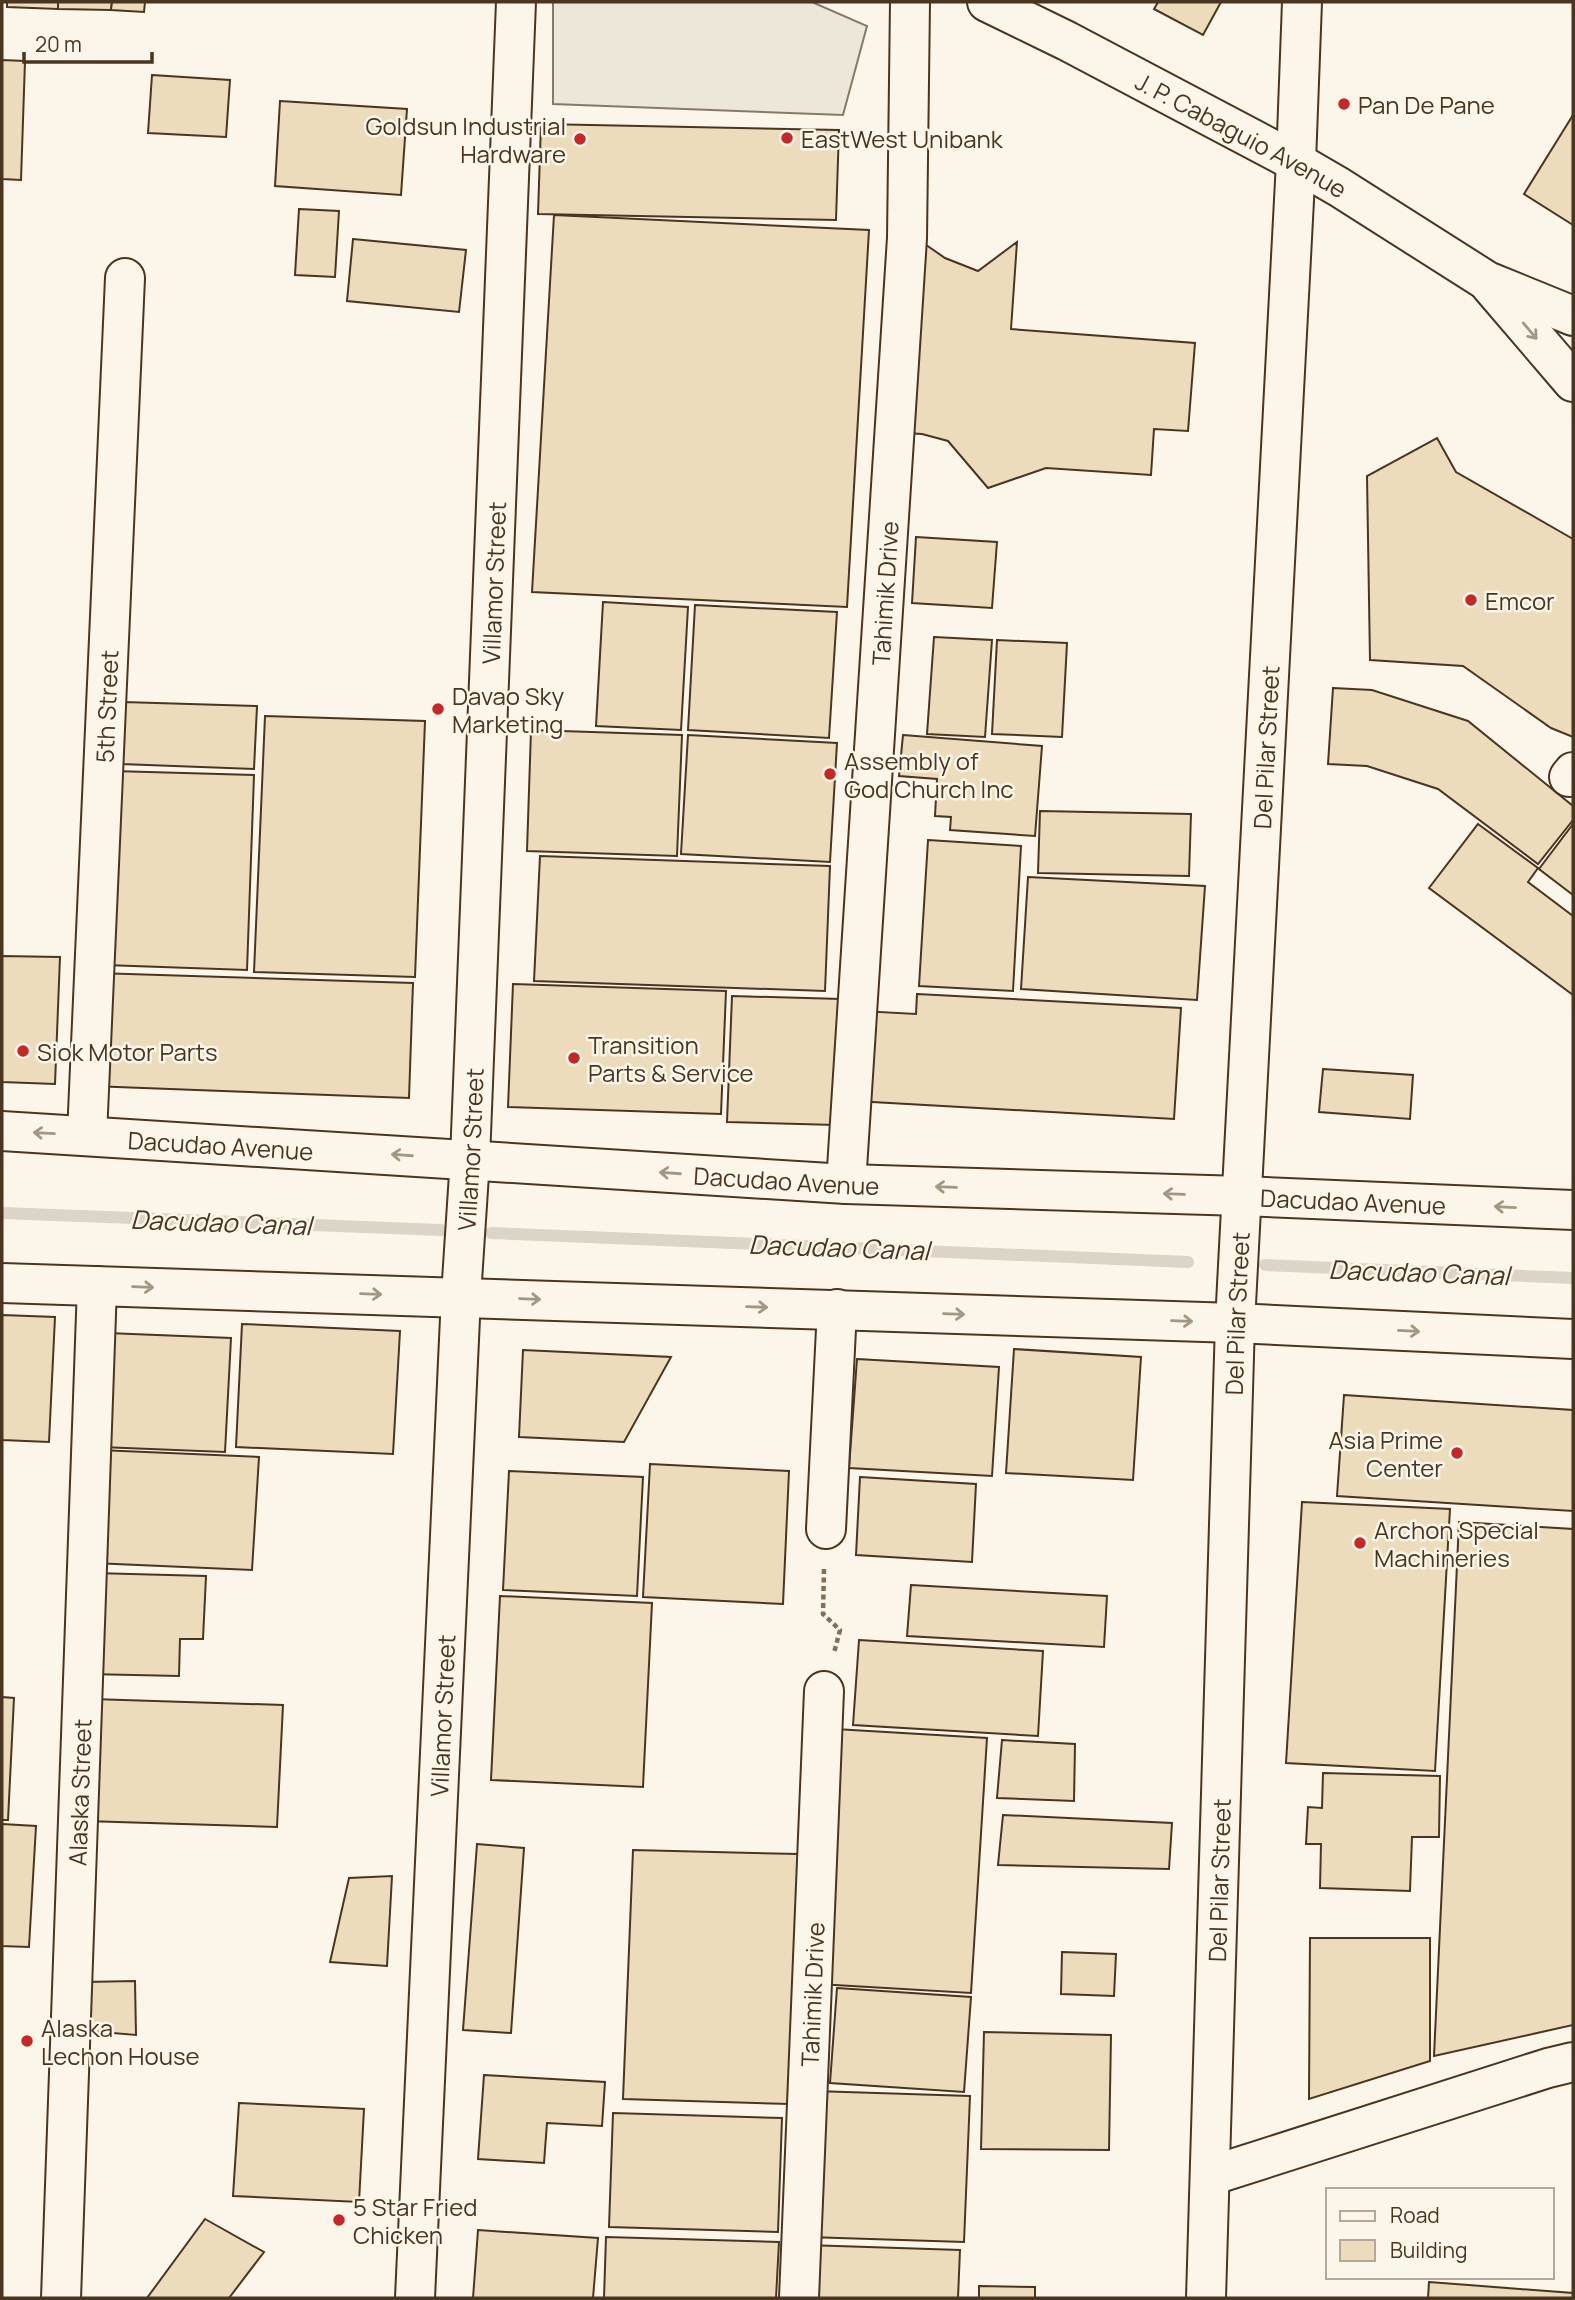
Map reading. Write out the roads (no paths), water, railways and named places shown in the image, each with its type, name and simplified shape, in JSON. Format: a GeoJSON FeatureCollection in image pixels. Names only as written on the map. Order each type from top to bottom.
{"type":"FeatureCollection","features":[{"type":"Feature","properties":{"kind":"street","name":"Villamor Street"},"geometry":{"type":"LineString","coordinates":[[415,2298],[461,1296],[470,1160],[516,2]]}},
{"type":"Feature","properties":{"kind":"street","name":"Tahimik Drive"},"geometry":{"type":"LineString","coordinates":[[846,1184],[906,238],[911,2]]}},
{"type":"Feature","properties":{"kind":"street","name":"J. P. Cabaguio Avenue"},"geometry":{"type":"LineString","coordinates":[[987,2],[1079,47],[1296,162],[1486,281],[1573,316]]}},
{"type":"Feature","properties":{"kind":"street","name":"Del Pilar Street"},"geometry":{"type":"LineString","coordinates":[[1206,2298],[1235,1323],[1296,162],[1302,2]]}},
{"type":"Feature","properties":{"kind":"street","name":"5th Street"},"geometry":{"type":"LineString","coordinates":[[87,1135],[125,278]]}},
{"type":"Feature","properties":{"kind":"street","name":"J. P. Cabaguio Avenue"},"geometry":{"type":"LineString","coordinates":[[1486,281],[1573,382]]}},
{"type":"Feature","properties":{"kind":"street","name":"Dacudao Avenue"},"geometry":{"type":"LineString","coordinates":[[2,1131],[846,1184],[1242,1196],[1573,1210]]}},
{"type":"Feature","properties":{"kind":"street"},"geometry":{"type":"LineString","coordinates":[[2,1283],[1235,1323],[1573,1339]]}},
{"type":"Feature","properties":{"kind":"street","name":"Alaska Street"},"geometry":{"type":"LineString","coordinates":[[61,2298],[97,1286]]}},
{"type":"Feature","properties":{"kind":"street"},"geometry":{"type":"LineString","coordinates":[[826,1529],[838,1309]]}},
{"type":"Feature","properties":{"kind":"street","name":"Tahimik Drive"},"geometry":{"type":"LineString","coordinates":[[799,2298],[824,1691]]}},
{"type":"Feature","properties":{"kind":"street"},"geometry":{"type":"LineString","coordinates":[[1210,2176],[1573,2062]]}},
{"type":"Feature","properties":{"kind":"waterway","name":"Dacudao Canal"},"geometry":{"type":"LineString","coordinates":[[2,1213],[441,1230]]}},
{"type":"Feature","properties":{"kind":"waterway","name":"Dacudao Canal"},"geometry":{"type":"LineString","coordinates":[[491,1233],[1188,1262]]}},
{"type":"Feature","properties":{"kind":"waterway","name":"Dacudao Canal"},"geometry":{"type":"LineString","coordinates":[[1265,1265],[1573,1278]]}},
{"type":"Feature","properties":{"kind":"place","name":"Pan De Pane"},"geometry":{"type":"Point","coordinates":[1344,104]}},
{"type":"Feature","properties":{"kind":"place","name":"EastWest Unibank"},"geometry":{"type":"Point","coordinates":[787,138]}},
{"type":"Feature","properties":{"kind":"place","name":"Goldsun Industrial Hardware"},"geometry":{"type":"Point","coordinates":[580,139]}},
{"type":"Feature","properties":{"kind":"place","name":"Emcor"},"geometry":{"type":"Point","coordinates":[1471,600]}},
{"type":"Feature","properties":{"kind":"place","name":"Davao Sky Marketing"},"geometry":{"type":"Point","coordinates":[438,709]}},
{"type":"Feature","properties":{"kind":"place","name":"Assembly of God Church Inc"},"geometry":{"type":"Point","coordinates":[830,774]}},
{"type":"Feature","properties":{"kind":"place","name":"Siok Motor Parts"},"geometry":{"type":"Point","coordinates":[23,1051]}},
{"type":"Feature","properties":{"kind":"place","name":"Transition Parts & Service"},"geometry":{"type":"Point","coordinates":[574,1058]}},
{"type":"Feature","properties":{"kind":"place","name":"Asia Prime Center"},"geometry":{"type":"Point","coordinates":[1457,1453]}},
{"type":"Feature","properties":{"kind":"place","name":"Archon Special Machineries"},"geometry":{"type":"Point","coordinates":[1360,1543]}},
{"type":"Feature","properties":{"kind":"place","name":"Alaska Lechon House"},"geometry":{"type":"Point","coordinates":[27,2041]}},
{"type":"Feature","properties":{"kind":"place","name":"5 Star Fried Chicken"},"geometry":{"type":"Point","coordinates":[339,2220]}}]}
